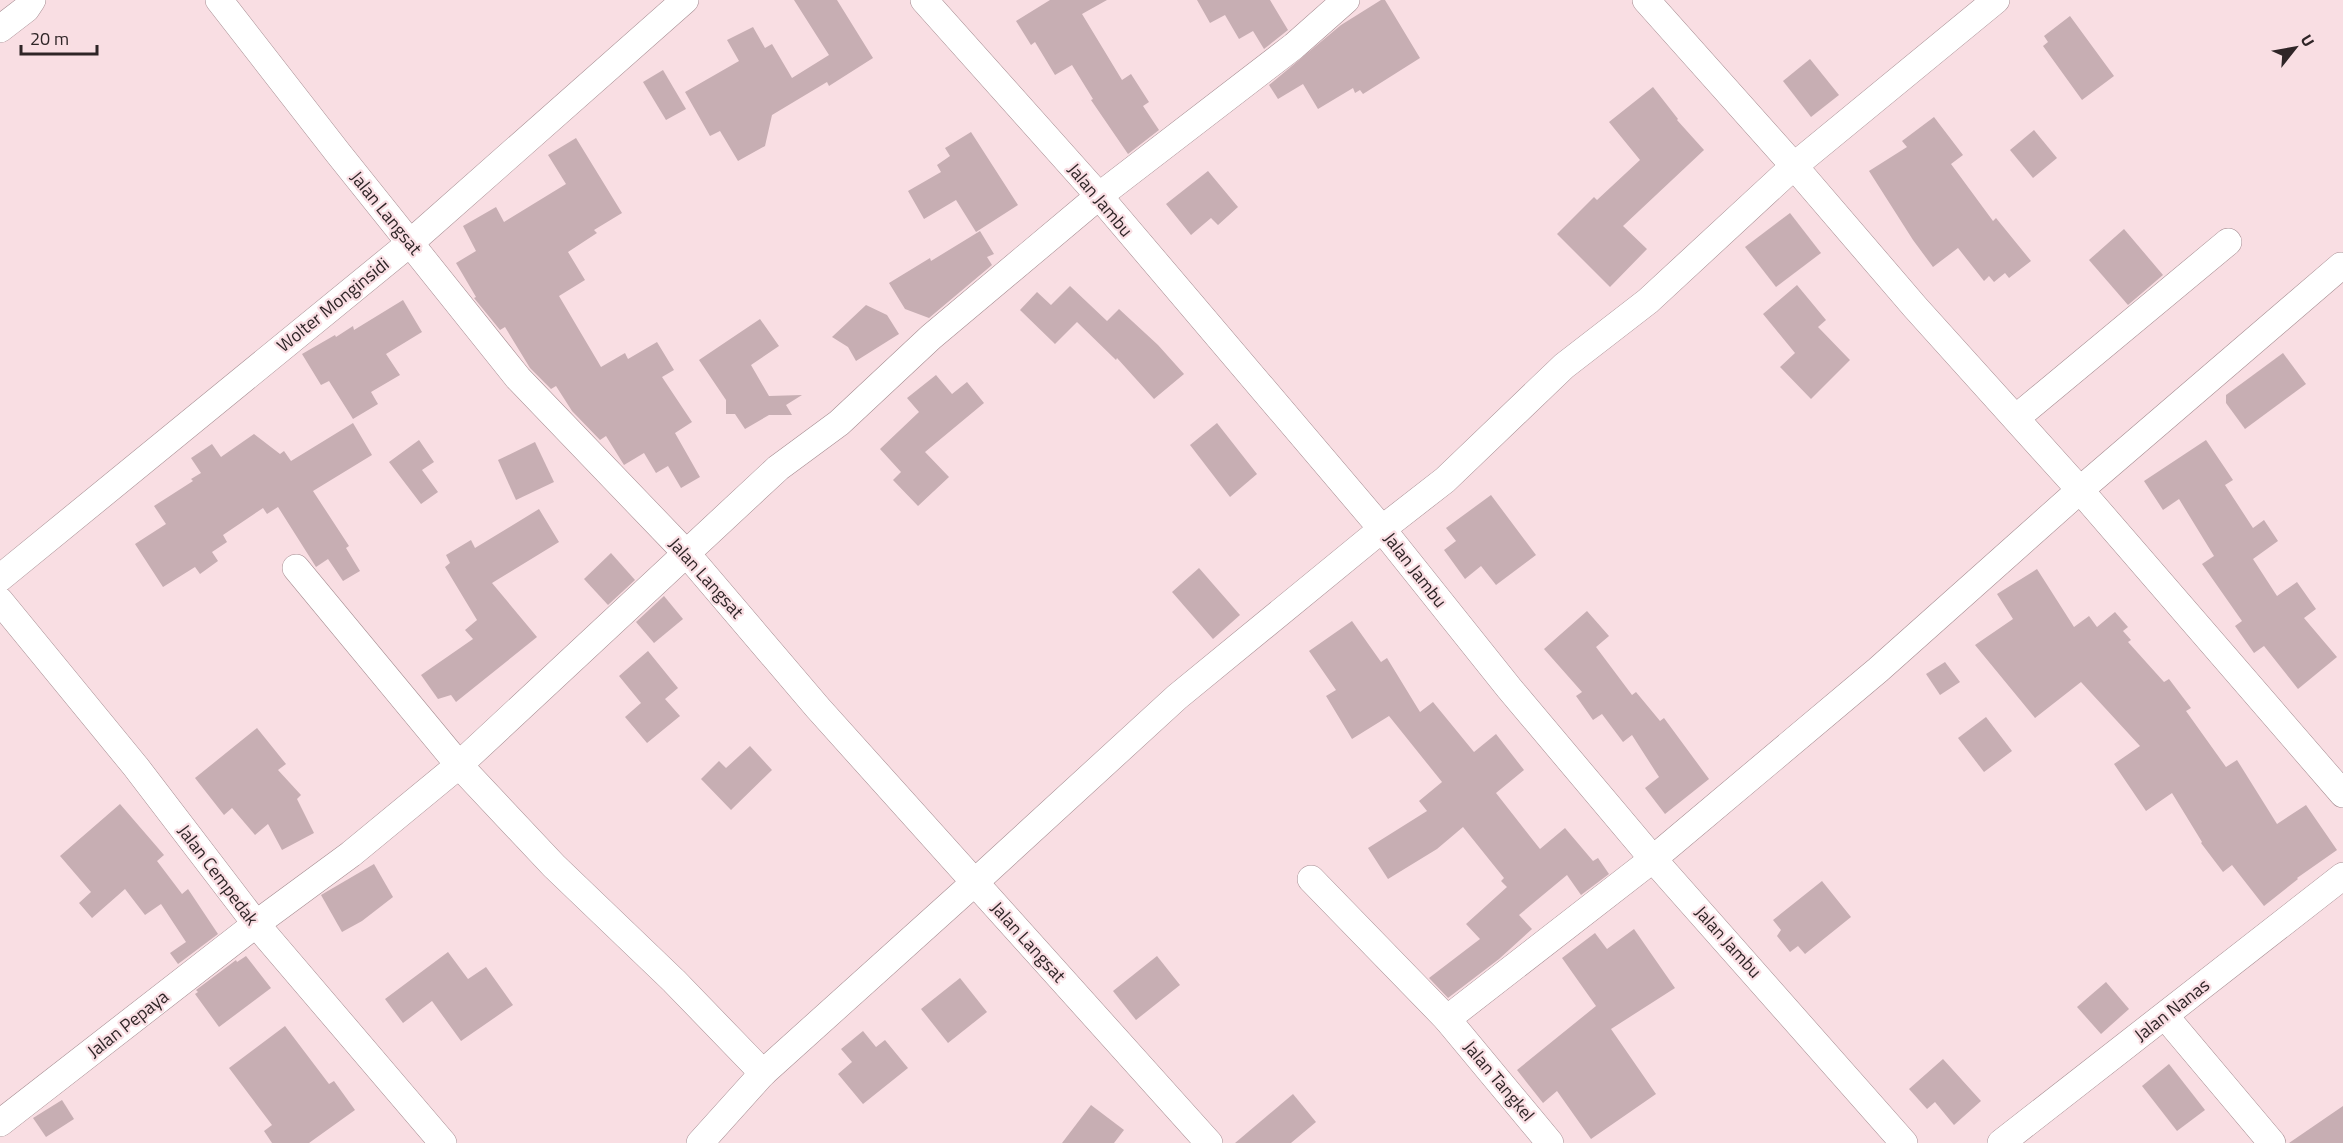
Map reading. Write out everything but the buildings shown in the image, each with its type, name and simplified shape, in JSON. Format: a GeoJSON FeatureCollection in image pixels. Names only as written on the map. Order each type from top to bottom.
{"type":"FeatureCollection","features":[{"type":"Feature","properties":{"kind":"street"},"geometry":{"type":"LineString","coordinates":[[0,29],[26,9],[32,0]]}},
{"type":"Feature","properties":{"kind":"street","name":"Jalan Langsat"},"geometry":{"type":"LineString","coordinates":[[219,0],[518,378],[686,553],[818,708],[1209,1143]]}},
{"type":"Feature","properties":{"kind":"street","name":"Wolter Monginsidi"},"geometry":{"type":"LineString","coordinates":[[0,578],[410,243],[685,0]]}},
{"type":"Feature","properties":{"kind":"street","name":"Jalan Jambu"},"geometry":{"type":"LineString","coordinates":[[924,0],[1099,196],[1382,529],[1509,688],[1653,858],[1904,1143]]}},
{"type":"Feature","properties":{"kind":"street","name":"Jalan Pepaya"},"geometry":{"type":"LineString","coordinates":[[0,1123],[256,924],[351,854],[459,765],[778,468],[839,423],[930,337],[1099,196],[1294,46],[1346,0]]}},
{"type":"Feature","properties":{"kind":"street"},"geometry":{"type":"LineString","coordinates":[[1646,0],[1794,166],[1915,307],[2080,490],[2343,794]]}},
{"type":"Feature","properties":{"kind":"street"},"geometry":{"type":"LineString","coordinates":[[700,1143],[763,1072],[1177,697],[1382,529],[1446,480],[1564,366],[1648,301],[1794,166],[1996,0]]}},
{"type":"Feature","properties":{"kind":"street"},"geometry":{"type":"LineString","coordinates":[[2016,418],[2228,242]]}},
{"type":"Feature","properties":{"kind":"street"},"geometry":{"type":"LineString","coordinates":[[1447,1019],[1653,858],[1878,670],[2080,490],[2341,266]]}},
{"type":"Feature","properties":{"kind":"street"},"geometry":{"type":"LineString","coordinates":[[296,568],[459,765],[554,866],[674,981],[763,1072]]}},
{"type":"Feature","properties":{"kind":"street","name":"Jalan Cempedak"},"geometry":{"type":"LineString","coordinates":[[0,601],[136,767],[256,924],[443,1143]]}},
{"type":"Feature","properties":{"kind":"street","name":"Jalan Nanas"},"geometry":{"type":"LineString","coordinates":[[2001,1143],[2343,876]]}},
{"type":"Feature","properties":{"kind":"street","name":"Jalan Tangkel"},"geometry":{"type":"LineString","coordinates":[[1311,879],[1447,1019],[1550,1143]]}},
{"type":"Feature","properties":{"kind":"street"},"geometry":{"type":"LineString","coordinates":[[2165,1016],[2272,1143]]}}]}
